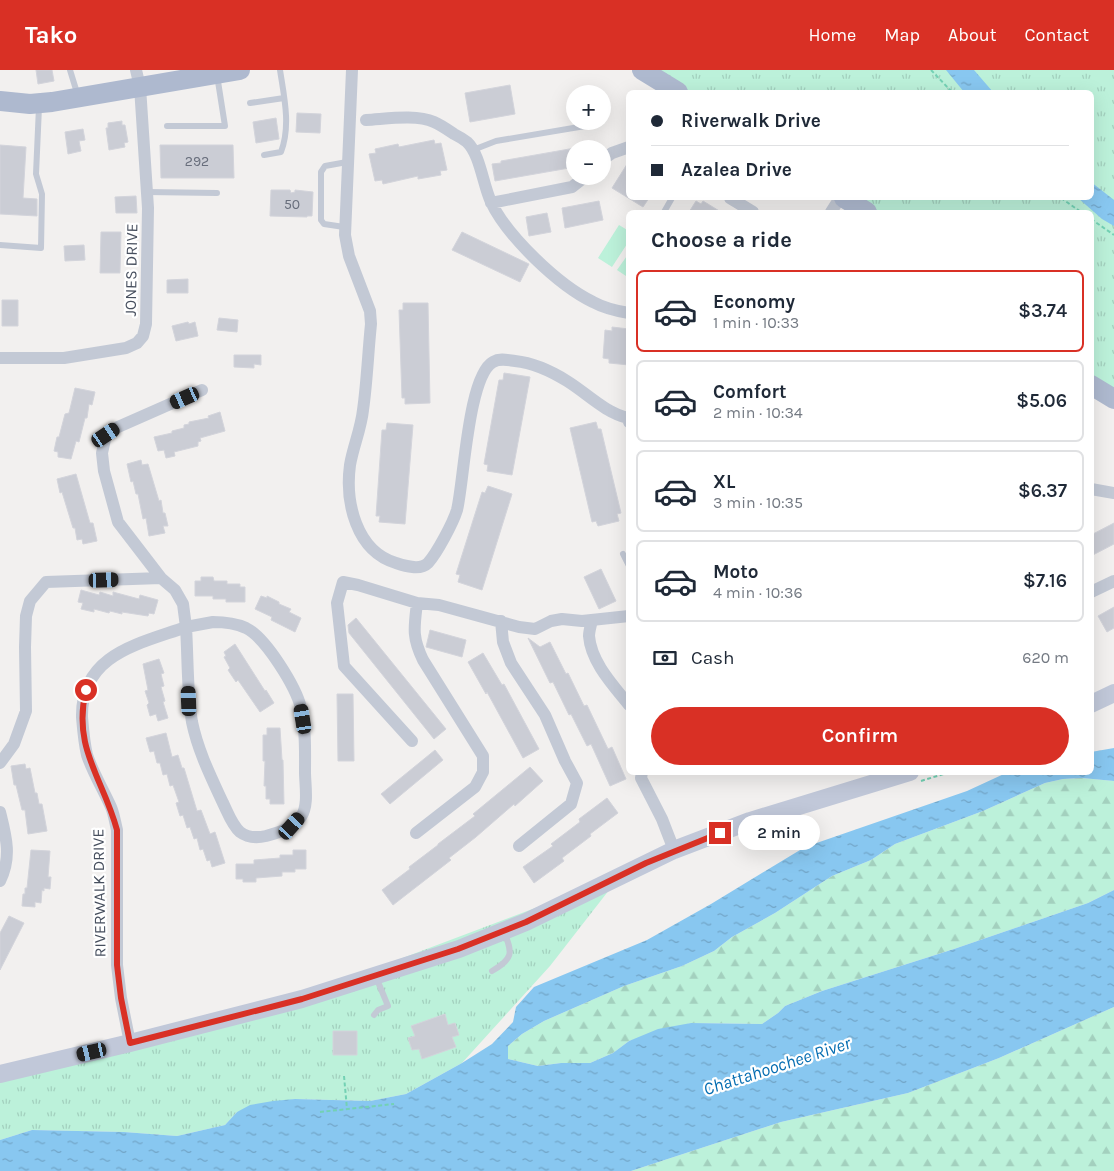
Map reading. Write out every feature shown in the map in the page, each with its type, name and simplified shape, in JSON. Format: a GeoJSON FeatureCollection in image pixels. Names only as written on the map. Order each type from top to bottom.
{"type":"FeatureCollection","features":[{"type":"Feature","properties":{"kind":"main road"},"geometry":{"type":"LineString","coordinates":[[0,101],[39,103],[78,97],[138,78],[217,74],[240,70]]}},
{"type":"Feature","properties":{"kind":"main road"},"geometry":{"type":"LineString","coordinates":[[642,70],[675,90]]}},
{"type":"Feature","properties":{"kind":"main road"},"geometry":{"type":"LineString","coordinates":[[846,200],[863,210]]}},
{"type":"Feature","properties":{"kind":"main road"},"geometry":{"type":"LineString","coordinates":[[1094,387],[1114,399]]}},
{"type":"Feature","properties":{"kind":"street"},"geometry":{"type":"LineString","coordinates":[[352,70],[344,227],[349,256],[370,311],[371,324],[363,412],[350,468],[350,498],[353,515],[360,532],[370,548],[380,556],[404,566],[420,568],[428,563],[448,532],[456,513],[461,494],[468,428],[474,401],[486,369],[492,362],[502,359],[518,361],[550,371],[568,381],[608,411],[626,417]]}},
{"type":"Feature","properties":{"kind":"street","name":"JONES DRIVE"},"geometry":{"type":"LineString","coordinates":[[0,358],[64,358],[126,348],[137,344],[144,336],[146,324],[147,192],[138,78]]}},
{"type":"Feature","properties":{"kind":"street"},"geometry":{"type":"LineString","coordinates":[[366,120],[421,118],[443,126],[466,142],[473,150],[491,203],[500,218],[518,240],[553,274],[592,302],[626,313]]}},
{"type":"Feature","properties":{"kind":"street"},"geometry":{"type":"LineString","coordinates":[[611,154],[626,148]]}},
{"type":"Feature","properties":{"kind":"street"},"geometry":{"type":"LineString","coordinates":[[491,203],[575,185]]}},
{"type":"Feature","properties":{"kind":"street"},"geometry":{"type":"LineString","coordinates":[[733,200],[750,210]]}},
{"type":"Feature","properties":{"kind":"street"},"geometry":{"type":"LineString","coordinates":[[833,210],[840,200]]}},
{"type":"Feature","properties":{"kind":"street"},"geometry":{"type":"LineString","coordinates":[[186,627],[213,622],[229,623],[247,629],[262,640],[297,695],[304,729],[306,803],[302,815],[286,830],[252,838],[242,834],[234,826],[208,772],[192,723],[183,604],[175,590],[161,578],[118,522],[104,470],[102,453],[106,435],[118,427],[202,390]]}},
{"type":"Feature","properties":{"kind":"street"},"geometry":{"type":"LineString","coordinates":[[1094,490],[1114,493]]}},
{"type":"Feature","properties":{"kind":"street"},"geometry":{"type":"LineString","coordinates":[[0,763],[14,744],[26,711],[26,616],[30,601],[46,582],[161,578]]}},
{"type":"Feature","properties":{"kind":"street"},"geometry":{"type":"LineString","coordinates":[[1094,591],[1114,581]]}},
{"type":"Feature","properties":{"kind":"street"},"geometry":{"type":"LineString","coordinates":[[412,742],[344,666],[337,603],[343,582],[417,603],[440,605],[519,627],[535,629],[562,618],[582,621],[626,616]]}},
{"type":"Feature","properties":{"kind":"street"},"geometry":{"type":"LineString","coordinates":[[416,833],[475,787],[483,772],[483,756],[423,660],[416,645],[414,629],[417,603]]}},
{"type":"Feature","properties":{"kind":"street"},"geometry":{"type":"LineString","coordinates":[[592,620],[589,634],[593,654],[610,682],[626,701]]}},
{"type":"Feature","properties":{"kind":"street"},"geometry":{"type":"LineString","coordinates":[[501,621],[503,642],[511,664],[544,715],[577,782],[571,804],[519,846]]}},
{"type":"Feature","properties":{"kind":"street","name":"RIVERWALK DRIVE"},"geometry":{"type":"LineString","coordinates":[[130,1043],[117,965],[117,830],[111,808],[93,772],[87,754],[83,731],[82,704],[90,680],[109,658],[124,650],[186,627]]}},
{"type":"Feature","properties":{"kind":"street"},"geometry":{"type":"LineString","coordinates":[[1094,703],[1114,693]]}},
{"type":"Feature","properties":{"kind":"street"},"geometry":{"type":"LineString","coordinates":[[642,775],[674,850]]}},
{"type":"Feature","properties":{"kind":"street"},"geometry":{"type":"LineString","coordinates":[[0,1074],[302,999],[458,949],[526,922],[674,850],[750,821],[900,775]]}},
{"type":"Feature","properties":{"kind":"street"},"geometry":{"type":"LineString","coordinates":[[0,812],[8,852],[0,881]]}},
{"type":"Feature","properties":{"kind":"lane"},"geometry":{"type":"LineString","coordinates":[[70,70],[78,97]]}},
{"type":"Feature","properties":{"kind":"lane"},"geometry":{"type":"LineString","coordinates":[[264,155],[281,152],[286,141],[284,98],[280,70]]}},
{"type":"Feature","properties":{"kind":"lane"},"geometry":{"type":"LineString","coordinates":[[168,126],[225,126],[217,74]]}},
{"type":"Feature","properties":{"kind":"lane"},"geometry":{"type":"LineString","coordinates":[[250,103],[284,98]]}},
{"type":"Feature","properties":{"kind":"lane"},"geometry":{"type":"LineString","coordinates":[[0,245],[41,248],[42,194],[36,174],[39,103]]}},
{"type":"Feature","properties":{"kind":"lane"},"geometry":{"type":"LineString","coordinates":[[473,150],[496,141],[566,129]]}},
{"type":"Feature","properties":{"kind":"lane"},"geometry":{"type":"LineString","coordinates":[[344,227],[324,224],[321,220],[321,172],[325,166],[347,162]]}},
{"type":"Feature","properties":{"kind":"lane"},"geometry":{"type":"LineString","coordinates":[[147,192],[217,193]]}},
{"type":"Feature","properties":{"kind":"lane"},"geometry":{"type":"LineString","coordinates":[[623,554],[626,560]]}},
{"type":"Feature","properties":{"kind":"lane"},"geometry":{"type":"LineString","coordinates":[[492,971],[510,956],[510,947],[503,931]]}},
{"type":"Feature","properties":{"kind":"lane"},"geometry":{"type":"LineString","coordinates":[[374,1015],[381,1008],[388,1006],[376,976]]}},
{"type":"Feature","properties":{"kind":"path"},"geometry":{"type":"LineString","coordinates":[[931,70],[950,90]]}},
{"type":"Feature","properties":{"kind":"path"},"geometry":{"type":"LineString","coordinates":[[1064,200],[1078,210]]}},
{"type":"Feature","properties":{"kind":"path"},"geometry":{"type":"LineString","coordinates":[[1094,222],[1114,235]]}},
{"type":"Feature","properties":{"kind":"path"},"geometry":{"type":"LineString","coordinates":[[344,1076],[347,1109]]}},
{"type":"Feature","properties":{"kind":"path"},"geometry":{"type":"LineString","coordinates":[[320,1112],[394,1104]]}},
{"type":"Feature","properties":{"kind":"green space"},"geometry":{"type":"Polygon","coordinates":[[[645,70],[1114,70],[1114,391],[1094,378],[1094,210],[850,210],[834,200],[1094,200],[1094,90],[675,90],[645,70]]]}},
{"type":"Feature","properties":{"kind":"green space"},"geometry":{"type":"Polygon","coordinates":[[[619,225],[626,229],[626,246],[612,267],[598,258],[619,225]]]}},
{"type":"Feature","properties":{"kind":"green space"},"geometry":{"type":"Polygon","coordinates":[[[626,257],[626,276],[617,270],[626,257]]]}},
{"type":"Feature","properties":{"kind":"green space"},"geometry":{"type":"Polygon","coordinates":[[[1082,778],[1114,781],[1114,890],[1088,903],[954,949],[822,991],[785,1006],[762,1024],[691,1023],[629,1041],[613,1053],[590,1063],[561,1063],[538,1066],[508,1059],[508,1046],[522,1034],[544,1021],[624,986],[682,966],[714,951],[732,937],[775,913],[832,876],[871,860],[895,844],[983,811],[1045,783],[1063,779],[1082,778]]]}},
{"type":"Feature","properties":{"kind":"green space"},"geometry":{"type":"Polygon","coordinates":[[[620,876],[550,966],[462,1063],[406,1094],[370,1101],[295,1099],[237,1112],[225,1125],[177,1136],[124,1132],[32,1130],[0,1140],[0,1068],[331,985],[620,876]]]}},
{"type":"Feature","properties":{"kind":"green space"},"geometry":{"type":"Polygon","coordinates":[[[1114,1007],[1114,1171],[631,1171],[781,1122],[908,1093],[999,1058],[1114,1007]]]}},
{"type":"Feature","properties":{"kind":"water"},"geometry":{"type":"Polygon","coordinates":[[[946,70],[974,70],[991,90],[962,90],[946,70]]]}},
{"type":"Feature","properties":{"kind":"water"},"geometry":{"type":"Polygon","coordinates":[[[1094,184],[1114,200],[1114,226],[1102,219],[1094,210],[1080,200],[1094,200],[1094,184]]]}},
{"type":"Feature","properties":{"kind":"water","name":"Chattahoochee River"},"geometry":{"type":"Polygon","coordinates":[[[1114,748],[1114,781],[1082,778],[1063,779],[1045,783],[983,811],[895,844],[871,860],[832,876],[775,913],[732,937],[714,951],[682,966],[624,986],[544,1021],[522,1034],[508,1046],[508,1059],[538,1066],[561,1063],[590,1063],[613,1053],[629,1041],[658,1029],[691,1023],[762,1024],[785,1006],[822,991],[954,949],[1088,903],[1114,890],[1114,1007],[999,1058],[908,1093],[781,1122],[631,1171],[0,1171],[0,1140],[32,1130],[124,1132],[177,1136],[225,1125],[237,1112],[250,1105],[295,1099],[370,1101],[406,1094],[492,1044],[513,1022],[516,1007],[534,987],[647,940],[805,847],[967,791],[1002,775],[1094,775],[1094,751],[1114,748]]]}},
{"type":"Feature","properties":{"kind":"building"},"geometry":{"type":"Polygon","coordinates":[[[36,70],[52,70],[54,81],[38,84],[36,70]]]}},
{"type":"Feature","properties":{"kind":"building"},"geometry":{"type":"Polygon","coordinates":[[[510,85],[515,114],[470,122],[465,93],[510,85]]]}},
{"type":"Feature","properties":{"kind":"building"},"geometry":{"type":"Polygon","coordinates":[[[297,113],[321,114],[320,133],[296,132],[297,113]]]}},
{"type":"Feature","properties":{"kind":"building"},"geometry":{"type":"Polygon","coordinates":[[[276,118],[279,139],[256,143],[253,122],[276,118]]]}},
{"type":"Feature","properties":{"kind":"building"},"geometry":{"type":"Polygon","coordinates":[[[122,121],[122,125],[125,125],[128,142],[124,143],[125,147],[109,150],[106,128],[108,128],[108,123],[122,121]]]}},
{"type":"Feature","properties":{"kind":"building"},"geometry":{"type":"Polygon","coordinates":[[[83,129],[85,140],[79,141],[81,151],[68,154],[65,132],[83,129]]]}},
{"type":"Feature","properties":{"kind":"building"},"geometry":{"type":"Polygon","coordinates":[[[434,140],[435,144],[441,143],[447,170],[440,171],[441,175],[418,179],[418,176],[383,184],[382,180],[375,181],[369,154],[376,153],[375,149],[398,144],[399,147],[434,140]]]}},
{"type":"Feature","properties":{"kind":"building"},"geometry":{"type":"Polygon","coordinates":[[[0,145],[26,147],[23,198],[37,199],[37,216],[0,214],[0,145]]]}},
{"type":"Feature","properties":{"kind":"building"},"geometry":{"type":"Polygon","coordinates":[[[160,145],[233,145],[234,178],[161,178],[160,145]]]}},
{"type":"Feature","properties":{"kind":"building"},"geometry":{"type":"Polygon","coordinates":[[[566,150],[566,169],[495,181],[492,164],[501,163],[501,161],[566,150]]]}},
{"type":"Feature","properties":{"kind":"building"},"geometry":{"type":"Polygon","coordinates":[[[626,166],[626,197],[612,188],[626,166]]]}},
{"type":"Feature","properties":{"kind":"building"},"geometry":{"type":"Polygon","coordinates":[[[271,190],[290,190],[291,193],[295,192],[295,190],[313,192],[312,216],[270,216],[271,190]]]}},
{"type":"Feature","properties":{"kind":"building"},"geometry":{"type":"Polygon","coordinates":[[[136,196],[137,213],[116,213],[115,197],[136,196]]]}},
{"type":"Feature","properties":{"kind":"building"},"geometry":{"type":"Polygon","coordinates":[[[632,200],[648,200],[643,207],[632,200]]]}},
{"type":"Feature","properties":{"kind":"building"},"geometry":{"type":"Polygon","coordinates":[[[599,201],[603,220],[565,228],[562,208],[599,201]]]}},
{"type":"Feature","properties":{"kind":"building"},"geometry":{"type":"Polygon","coordinates":[[[696,201],[701,204],[703,201],[718,210],[690,210],[696,201]]]}},
{"type":"Feature","properties":{"kind":"building"},"geometry":{"type":"Polygon","coordinates":[[[547,213],[551,232],[529,236],[526,217],[547,213]]]}},
{"type":"Feature","properties":{"kind":"building"},"geometry":{"type":"Polygon","coordinates":[[[101,232],[121,232],[120,273],[100,273],[101,232]]]}},
{"type":"Feature","properties":{"kind":"building"},"geometry":{"type":"Polygon","coordinates":[[[462,232],[529,264],[520,282],[452,250],[462,232]]]}},
{"type":"Feature","properties":{"kind":"building"},"geometry":{"type":"Polygon","coordinates":[[[84,245],[85,260],[65,261],[64,246],[84,245]]]}},
{"type":"Feature","properties":{"kind":"building"},"geometry":{"type":"Polygon","coordinates":[[[188,279],[188,293],[167,293],[167,280],[188,279]]]}},
{"type":"Feature","properties":{"kind":"building"},"geometry":{"type":"Polygon","coordinates":[[[2,300],[18,300],[18,326],[2,326],[2,300]]]}},
{"type":"Feature","properties":{"kind":"building"},"geometry":{"type":"Polygon","coordinates":[[[403,303],[428,303],[430,403],[405,404],[405,398],[402,398],[399,310],[403,310],[403,303]]]}},
{"type":"Feature","properties":{"kind":"building"},"geometry":{"type":"Polygon","coordinates":[[[219,318],[238,320],[237,332],[217,330],[219,318]]]}},
{"type":"Feature","properties":{"kind":"building"},"geometry":{"type":"Polygon","coordinates":[[[188,322],[189,324],[195,322],[198,336],[176,341],[172,326],[188,322]]]}},
{"type":"Feature","properties":{"kind":"building"},"geometry":{"type":"Polygon","coordinates":[[[612,327],[626,329],[626,365],[609,363],[609,359],[603,358],[605,330],[612,331],[612,327]]]}},
{"type":"Feature","properties":{"kind":"building"},"geometry":{"type":"Polygon","coordinates":[[[234,355],[261,355],[261,365],[254,364],[254,368],[234,367],[234,355]]]}},
{"type":"Feature","properties":{"kind":"building"},"geometry":{"type":"Polygon","coordinates":[[[504,373],[530,377],[512,475],[487,471],[488,465],[484,464],[499,380],[503,380],[504,373]]]}},
{"type":"Feature","properties":{"kind":"building"},"geometry":{"type":"Polygon","coordinates":[[[75,388],[95,392],[92,405],[89,404],[87,418],[85,418],[79,442],[76,441],[71,459],[58,457],[58,452],[54,451],[65,414],[69,413],[75,388]]]}},
{"type":"Feature","properties":{"kind":"building"},"geometry":{"type":"Polygon","coordinates":[[[220,412],[225,431],[200,438],[201,441],[198,442],[198,446],[174,452],[175,456],[166,458],[164,450],[158,451],[154,437],[172,433],[172,431],[184,428],[184,425],[189,424],[189,422],[209,418],[208,416],[220,412]]]}},
{"type":"Feature","properties":{"kind":"building"},"geometry":{"type":"Polygon","coordinates":[[[596,422],[598,429],[601,429],[621,513],[617,514],[619,521],[598,526],[596,521],[592,522],[570,428],[596,422]]]}},
{"type":"Feature","properties":{"kind":"building"},"geometry":{"type":"Polygon","coordinates":[[[387,423],[413,425],[405,524],[379,522],[380,516],[376,516],[382,430],[386,430],[387,423]]]}},
{"type":"Feature","properties":{"kind":"building"},"geometry":{"type":"Polygon","coordinates":[[[141,460],[142,465],[148,464],[159,501],[161,500],[168,526],[163,526],[165,533],[149,536],[146,518],[143,519],[138,494],[136,494],[133,481],[131,482],[127,464],[141,460]]]}},
{"type":"Feature","properties":{"kind":"building"},"geometry":{"type":"Polygon","coordinates":[[[76,474],[90,523],[93,523],[97,541],[83,544],[82,539],[77,540],[75,528],[73,528],[62,492],[60,493],[57,479],[76,474]]]}},
{"type":"Feature","properties":{"kind":"building"},"geometry":{"type":"Polygon","coordinates":[[[488,486],[512,494],[482,590],[458,582],[460,575],[456,574],[482,492],[485,493],[488,486]]]}},
{"type":"Feature","properties":{"kind":"building"},"geometry":{"type":"Polygon","coordinates":[[[1114,523],[1114,544],[1094,554],[1094,533],[1114,523]]]}},
{"type":"Feature","properties":{"kind":"building"},"geometry":{"type":"Polygon","coordinates":[[[601,569],[616,601],[599,609],[584,577],[601,569]]]}},
{"type":"Feature","properties":{"kind":"building"},"geometry":{"type":"Polygon","coordinates":[[[201,577],[213,577],[214,581],[227,581],[227,584],[240,584],[240,587],[245,587],[245,602],[226,602],[226,599],[213,599],[213,596],[195,596],[195,581],[201,581],[201,577]]]}},
{"type":"Feature","properties":{"kind":"building"},"geometry":{"type":"Polygon","coordinates":[[[81,590],[99,595],[100,592],[113,596],[113,592],[139,599],[140,595],[158,600],[154,614],[149,613],[148,616],[110,611],[109,613],[94,609],[94,612],[81,609],[83,603],[78,602],[81,590]]]}},
{"type":"Feature","properties":{"kind":"building"},"geometry":{"type":"Polygon","coordinates":[[[261,596],[267,598],[267,596],[279,602],[279,604],[291,609],[289,612],[301,618],[295,632],[271,620],[272,617],[255,609],[261,596]]]}},
{"type":"Feature","properties":{"kind":"building"},"geometry":{"type":"Polygon","coordinates":[[[1114,607],[1114,628],[1107,632],[1098,616],[1114,607]]]}},
{"type":"Feature","properties":{"kind":"building"},"geometry":{"type":"Polygon","coordinates":[[[356,618],[446,729],[434,739],[349,633],[348,625],[356,618]]]}},
{"type":"Feature","properties":{"kind":"building"},"geometry":{"type":"Polygon","coordinates":[[[430,630],[466,640],[462,657],[426,647],[430,630]]]}},
{"type":"Feature","properties":{"kind":"building"},"geometry":{"type":"Polygon","coordinates":[[[528,638],[540,647],[550,642],[584,706],[587,705],[608,749],[612,747],[626,779],[610,786],[591,744],[587,746],[553,682],[550,683],[528,638]]]}},
{"type":"Feature","properties":{"kind":"building"},"geometry":{"type":"Polygon","coordinates":[[[235,644],[274,703],[260,712],[238,680],[236,682],[228,670],[230,668],[224,657],[226,656],[224,652],[235,644]]]}},
{"type":"Feature","properties":{"kind":"building"},"geometry":{"type":"Polygon","coordinates":[[[483,653],[502,685],[504,684],[539,749],[523,758],[487,692],[486,694],[468,662],[483,653]]]}},
{"type":"Feature","properties":{"kind":"building"},"geometry":{"type":"Polygon","coordinates":[[[159,659],[164,673],[161,674],[164,686],[161,687],[168,718],[158,721],[156,714],[150,716],[147,705],[149,703],[145,691],[148,690],[143,664],[159,659]]]}},
{"type":"Feature","properties":{"kind":"building"},"geometry":{"type":"Polygon","coordinates":[[[337,694],[353,694],[354,761],[338,761],[337,694]]]}},
{"type":"Feature","properties":{"kind":"building"},"geometry":{"type":"Polygon","coordinates":[[[267,728],[280,728],[284,804],[270,804],[270,799],[266,799],[263,735],[267,735],[267,728]]]}},
{"type":"Feature","properties":{"kind":"building"},"geometry":{"type":"Polygon","coordinates":[[[166,733],[172,757],[178,755],[182,768],[184,768],[197,811],[201,810],[210,834],[215,832],[225,863],[212,867],[210,860],[207,861],[203,849],[200,850],[197,838],[194,839],[190,827],[187,828],[183,815],[180,816],[176,803],[179,802],[173,785],[170,786],[167,774],[163,775],[154,751],[150,752],[146,738],[166,733]]]}},
{"type":"Feature","properties":{"kind":"building"},"geometry":{"type":"Polygon","coordinates":[[[435,750],[443,760],[390,804],[381,794],[435,750]]]}},
{"type":"Feature","properties":{"kind":"building"},"geometry":{"type":"Polygon","coordinates":[[[25,764],[26,769],[30,768],[35,793],[37,793],[39,804],[42,804],[47,831],[28,834],[25,810],[22,810],[16,785],[14,785],[11,766],[25,764]]]}},
{"type":"Feature","properties":{"kind":"building"},"geometry":{"type":"Polygon","coordinates":[[[530,767],[543,781],[515,806],[514,804],[449,858],[451,860],[393,905],[382,890],[475,816],[473,814],[530,767]]]}},
{"type":"Feature","properties":{"kind":"building"},"geometry":{"type":"Polygon","coordinates":[[[607,798],[618,813],[562,858],[564,861],[534,883],[523,867],[553,846],[551,844],[580,822],[579,819],[607,798]]]}},
{"type":"Feature","properties":{"kind":"building"},"geometry":{"type":"Polygon","coordinates":[[[31,850],[50,851],[48,877],[51,877],[50,889],[44,888],[44,891],[42,890],[41,903],[35,902],[35,907],[22,906],[23,894],[25,894],[25,888],[27,888],[31,850]]]}},
{"type":"Feature","properties":{"kind":"building"},"geometry":{"type":"Polygon","coordinates":[[[293,850],[306,850],[306,869],[295,869],[295,872],[282,872],[282,876],[256,878],[256,882],[243,882],[243,879],[236,879],[236,864],[254,864],[254,860],[280,858],[280,855],[293,855],[293,850]]]}},
{"type":"Feature","properties":{"kind":"building"},"geometry":{"type":"Polygon","coordinates":[[[9,916],[24,923],[0,970],[0,933],[9,916]]]}},
{"type":"Feature","properties":{"kind":"building"},"geometry":{"type":"Polygon","coordinates":[[[445,1014],[448,1025],[455,1023],[459,1035],[452,1037],[456,1047],[422,1059],[419,1049],[412,1050],[408,1038],[415,1036],[411,1026],[445,1014]]]}},
{"type":"Feature","properties":{"kind":"building"},"geometry":{"type":"Polygon","coordinates":[[[333,1031],[357,1031],[357,1055],[333,1055],[333,1031]]]}},
{"type":"Feature","properties":{"kind":"route"},"geometry":{"type":"LineString","coordinates":[[86,690],[82,704],[83,731],[87,754],[93,772],[111,808],[117,830],[117,965],[130,1043],[302,999],[458,949],[526,922],[674,850],[720,833]]}}]}
